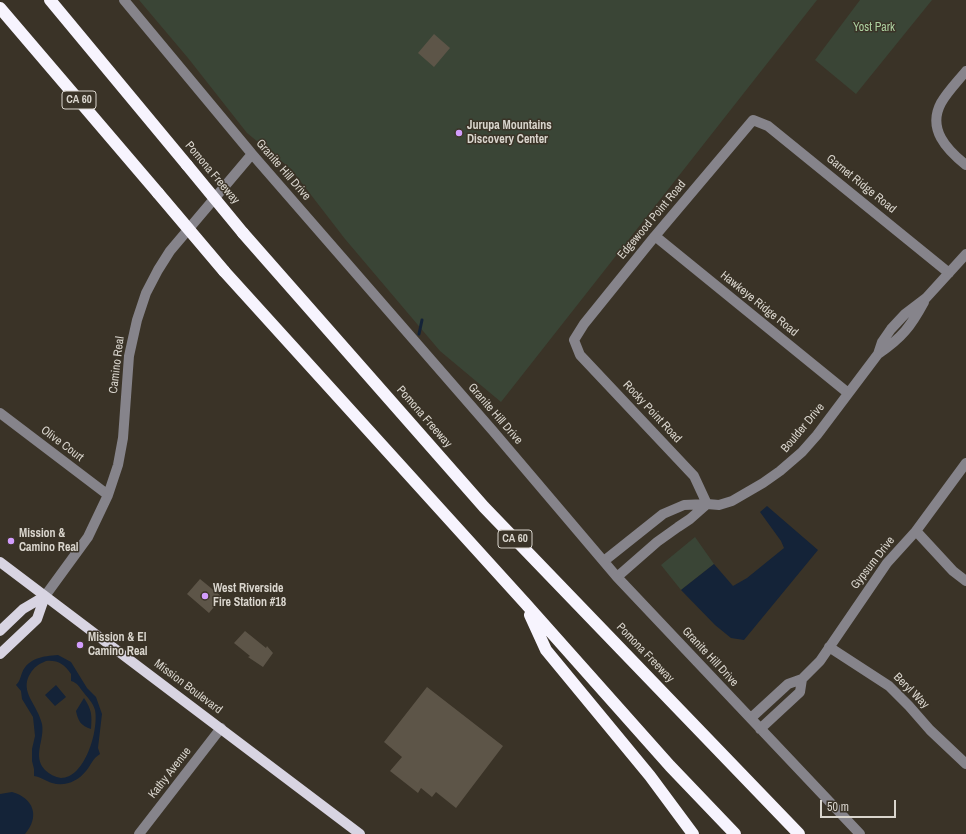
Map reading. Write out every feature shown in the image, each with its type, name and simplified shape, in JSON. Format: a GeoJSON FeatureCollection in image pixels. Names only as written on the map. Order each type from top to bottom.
{"type":"FeatureCollection","features":[{"type":"Feature","properties":{"kind":"highway","name":"Pomona Freeway"},"geometry":{"type":"LineString","coordinates":[[50,0],[244,233],[484,507],[799,834]]}},
{"type":"Feature","properties":{"kind":"highway","name":"CA 60"},"geometry":{"type":"LineString","coordinates":[[0,8],[224,271],[670,766],[735,834]]}},
{"type":"Feature","properties":{"kind":"highway"},"geometry":{"type":"LineString","coordinates":[[524,603],[546,650],[650,776],[693,834]]}},
{"type":"Feature","properties":{"kind":"main road","name":"Mission Boulevard"},"geometry":{"type":"LineString","coordinates":[[0,562],[222,728],[360,834]]}},
{"type":"Feature","properties":{"kind":"main road","name":"Camino Real"},"geometry":{"type":"LineString","coordinates":[[0,631],[23,609],[45,596]]}},
{"type":"Feature","properties":{"kind":"main road","name":"Camino Real"},"geometry":{"type":"LineString","coordinates":[[0,654],[37,619],[45,596]]}},
{"type":"Feature","properties":{"kind":"street","name":"Granite Hill Drive"},"geometry":{"type":"LineString","coordinates":[[124,0],[252,154],[617,577],[860,834]]}},
{"type":"Feature","properties":{"kind":"street"},"geometry":{"type":"LineString","coordinates":[[966,72],[942,101],[938,110],[936,121],[940,136],[945,146],[966,165]]}},
{"type":"Feature","properties":{"kind":"street","name":"Edgewood Point Road"},"geometry":{"type":"LineString","coordinates":[[574,340],[584,324],[655,236],[754,120]]}},
{"type":"Feature","properties":{"kind":"street","name":"Garnet Ridge Road"},"geometry":{"type":"LineString","coordinates":[[754,120],[768,126],[949,273]]}},
{"type":"Feature","properties":{"kind":"street","name":"Camino Real"},"geometry":{"type":"LineString","coordinates":[[45,596],[88,537],[108,495],[118,465],[123,438],[129,356],[137,320],[146,293],[170,251],[252,154]]}},
{"type":"Feature","properties":{"kind":"street","name":"Hawkeye Ridge Road"},"geometry":{"type":"LineString","coordinates":[[655,236],[848,393]]}},
{"type":"Feature","properties":{"kind":"street","name":"Boulder Drive"},"geometry":{"type":"LineString","coordinates":[[604,561],[663,514],[684,505],[718,505],[732,501],[763,483],[789,464],[817,435],[878,354],[893,344],[907,330],[926,298],[966,254]]}},
{"type":"Feature","properties":{"kind":"street","name":"Rocky Point Road"},"geometry":{"type":"LineString","coordinates":[[574,340],[580,355],[694,476],[707,504]]}},
{"type":"Feature","properties":{"kind":"street","name":"Olive Court"},"geometry":{"type":"LineString","coordinates":[[0,413],[108,495]]}},
{"type":"Feature","properties":{"kind":"street","name":"Gypsum Drive"},"geometry":{"type":"LineString","coordinates":[[751,718],[788,684],[802,679],[820,661],[887,563],[916,531],[966,464]]}},
{"type":"Feature","properties":{"kind":"street"},"geometry":{"type":"LineString","coordinates":[[617,577],[657,542],[690,519],[707,504]]}},
{"type":"Feature","properties":{"kind":"street"},"geometry":{"type":"LineString","coordinates":[[670,512],[678,527]]}},
{"type":"Feature","properties":{"kind":"street"},"geometry":{"type":"LineString","coordinates":[[916,531],[953,570],[966,581]]}},
{"type":"Feature","properties":{"kind":"street","name":"Beryl Way"},"geometry":{"type":"LineString","coordinates":[[829,647],[889,686],[930,730],[966,764]]}},
{"type":"Feature","properties":{"kind":"street","name":"Gypsum Drive"},"geometry":{"type":"LineString","coordinates":[[760,729],[800,692],[802,679]]}},
{"type":"Feature","properties":{"kind":"street","name":"Kathy Avenue"},"geometry":{"type":"LineString","coordinates":[[139,834],[222,728]]}},
{"type":"Feature","properties":{"kind":"green space","name":"Jurupa Mountains Discovery Center"},"geometry":{"type":"Polygon","coordinates":[[[139,0],[817,0],[501,402],[440,351],[345,239],[291,169],[247,133],[188,58],[139,0]]]}},
{"type":"Feature","properties":{"kind":"green space","name":"Yost Park"},"geometry":{"type":"Polygon","coordinates":[[[860,0],[932,0],[856,94],[815,60],[860,0]]]}},
{"type":"Feature","properties":{"kind":"green space"},"geometry":{"type":"Polygon","coordinates":[[[695,537],[714,564],[681,590],[661,565],[695,537]]]}},
{"type":"Feature","properties":{"kind":"water"},"geometry":{"type":"Polygon","coordinates":[[[767,506],[818,550],[744,640],[731,638],[715,625],[681,590],[714,564],[733,586],[747,578],[784,548],[781,541],[760,512],[767,506]]]}},
{"type":"Feature","properties":{"kind":"water"},"geometry":{"type":"Polygon","coordinates":[[[58,655],[71,662],[87,688],[96,697],[102,714],[98,748],[100,754],[95,758],[83,775],[66,784],[52,783],[34,776],[32,761],[32,749],[35,736],[33,717],[22,699],[21,691],[16,685],[25,668],[32,661],[42,657],[58,655]],[[50,661],[41,663],[33,669],[27,681],[27,687],[30,699],[40,717],[42,724],[39,754],[41,765],[48,773],[61,778],[70,776],[83,762],[92,740],[96,719],[95,710],[92,703],[78,686],[71,681],[71,674],[60,663],[50,661]]]}},
{"type":"Feature","properties":{"kind":"water"},"geometry":{"type":"Polygon","coordinates":[[[56,685],[66,697],[55,706],[45,695],[56,685]]]}},
{"type":"Feature","properties":{"kind":"water"},"geometry":{"type":"Polygon","coordinates":[[[84,698],[91,713],[91,729],[80,723],[76,711],[84,698]]]}},
{"type":"Feature","properties":{"kind":"water"},"geometry":{"type":"Polygon","coordinates":[[[12,792],[30,803],[32,809],[32,821],[30,828],[25,834],[0,834],[0,794],[12,792]]]}},
{"type":"Feature","properties":{"kind":"building"},"geometry":{"type":"Polygon","coordinates":[[[434,34],[450,48],[434,67],[418,53],[434,34]]]}},
{"type":"Feature","properties":{"kind":"building","name":"West Riverside Fire Station #18"},"geometry":{"type":"Polygon","coordinates":[[[200,579],[222,597],[209,613],[187,594],[200,579]]]}},
{"type":"Feature","properties":{"kind":"building"},"geometry":{"type":"Polygon","coordinates":[[[245,631],[266,648],[267,646],[273,653],[263,667],[248,657],[250,656],[234,643],[245,631]]]}},
{"type":"Feature","properties":{"kind":"building"},"geometry":{"type":"Polygon","coordinates":[[[427,687],[503,746],[456,808],[436,792],[432,797],[421,788],[418,793],[390,771],[402,757],[384,742],[427,687]]]}},
{"type":"Feature","properties":{"kind":"waterway"},"geometry":{"type":"LineString","coordinates":[[419,334],[422,320]]}},
{"type":"Feature","properties":{"kind":"place","name":"Jurupa Mountains Discovery Center"},"geometry":{"type":"Point","coordinates":[459,133]}},
{"type":"Feature","properties":{"kind":"place","name":"Mission & Camino Real"},"geometry":{"type":"Point","coordinates":[11,541]}},
{"type":"Feature","properties":{"kind":"place","name":"West Riverside Fire Station #18"},"geometry":{"type":"Point","coordinates":[205,596]}},
{"type":"Feature","properties":{"kind":"place","name":"Mission & El Camino Real"},"geometry":{"type":"Point","coordinates":[80,645]}}]}
